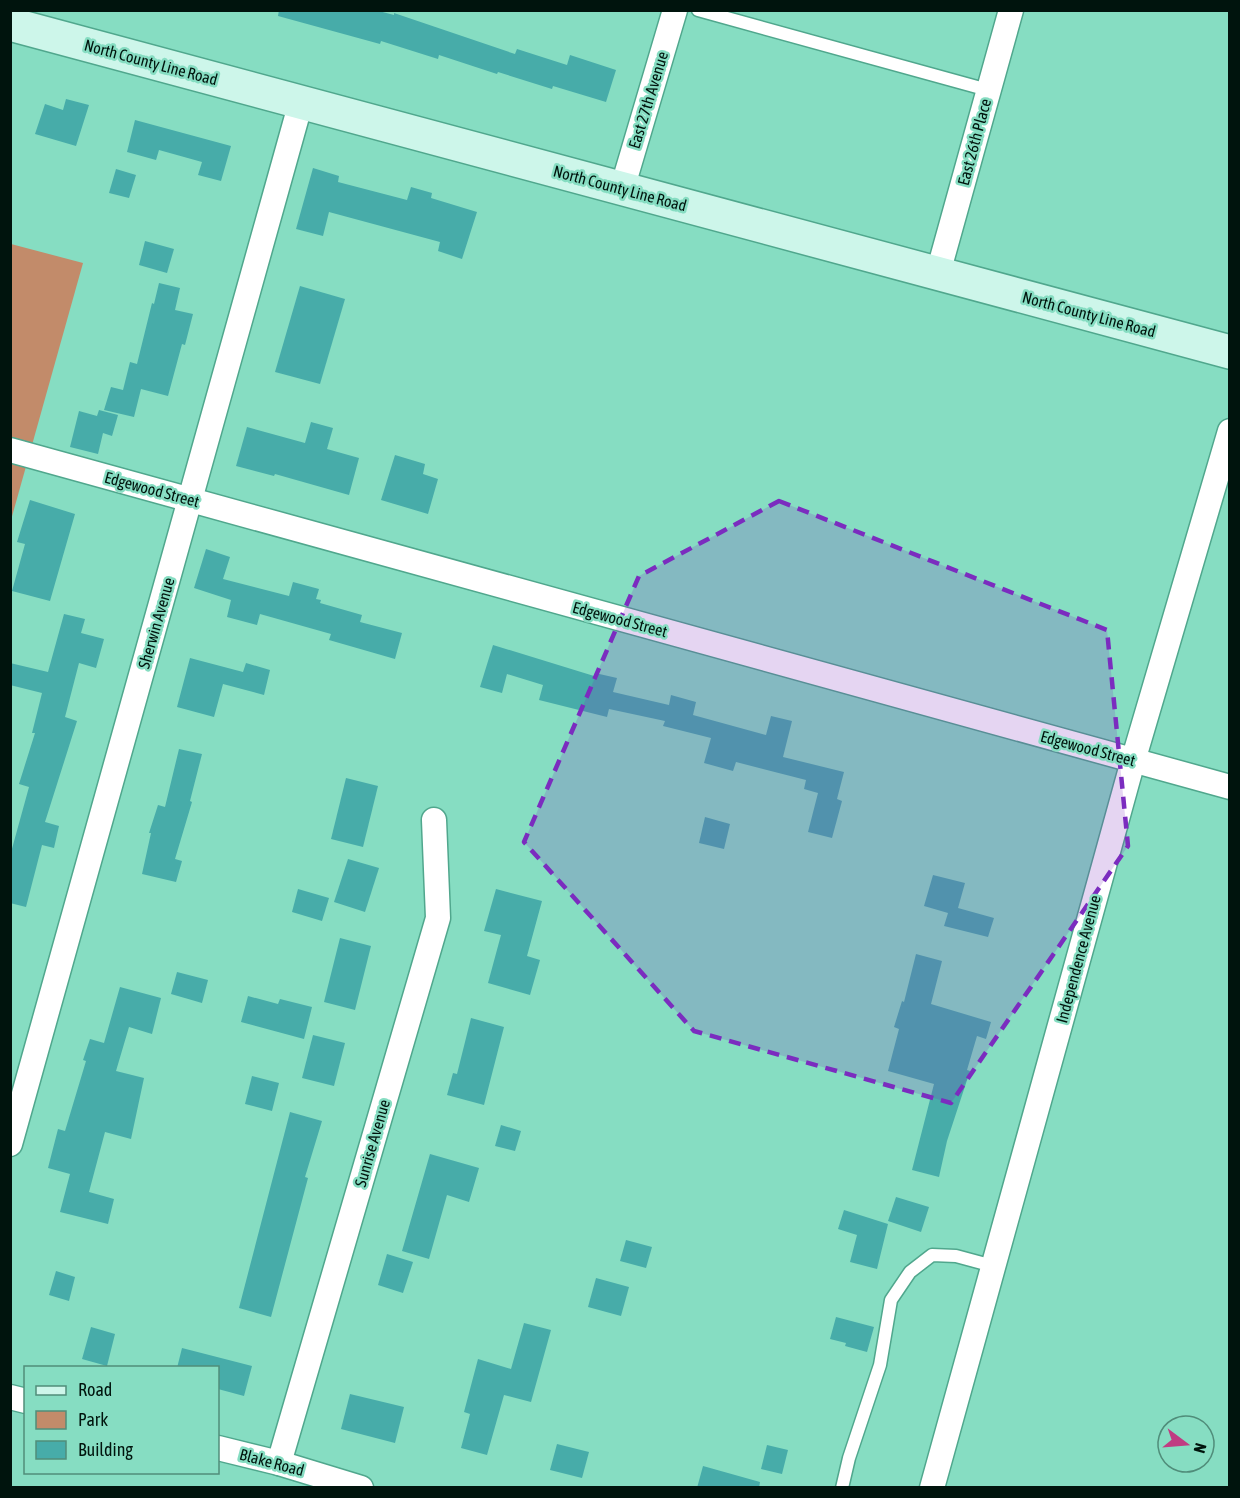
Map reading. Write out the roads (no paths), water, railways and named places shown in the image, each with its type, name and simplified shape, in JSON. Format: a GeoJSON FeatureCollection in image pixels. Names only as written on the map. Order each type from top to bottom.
{"type":"FeatureCollection","features":[{"type":"Feature","properties":{"kind":"main road","name":"North County Line Road"},"geometry":{"type":"LineString","coordinates":[[10,24],[1230,352]]}},
{"type":"Feature","properties":{"kind":"street","name":"East 27th Avenue"},"geometry":{"type":"LineString","coordinates":[[622,189],[675,10]]}},
{"type":"Feature","properties":{"kind":"street","name":"East 26th Place"},"geometry":{"type":"LineString","coordinates":[[938,273],[1011,10]]}},
{"type":"Feature","properties":{"kind":"street","name":"Sherwin Avenue"},"geometry":{"type":"LineString","coordinates":[[10,1144],[301,102]]}},
{"type":"Feature","properties":{"kind":"street","name":"Independence Avenue"},"geometry":{"type":"LineString","coordinates":[[932,1488],[1133,761],[1230,431]]}},
{"type":"Feature","properties":{"kind":"street","name":"Edgewood Street"},"geometry":{"type":"LineString","coordinates":[[10,450],[1230,787]]}},
{"type":"Feature","properties":{"kind":"street","name":"Sunrise Avenue"},"geometry":{"type":"LineString","coordinates":[[279,1463],[438,918],[434,820]]}},
{"type":"Feature","properties":{"kind":"street","name":"Blake Road"},"geometry":{"type":"LineString","coordinates":[[219,1448],[279,1463],[361,1488]]}},
{"type":"Feature","properties":{"kind":"lane"},"geometry":{"type":"LineString","coordinates":[[698,10],[988,90]]}},
{"type":"Feature","properties":{"kind":"lane"},"geometry":{"type":"LineString","coordinates":[[842,1488],[849,1458],[880,1365],[891,1300],[910,1272],[932,1255],[956,1256],[993,1266]]}}]}
